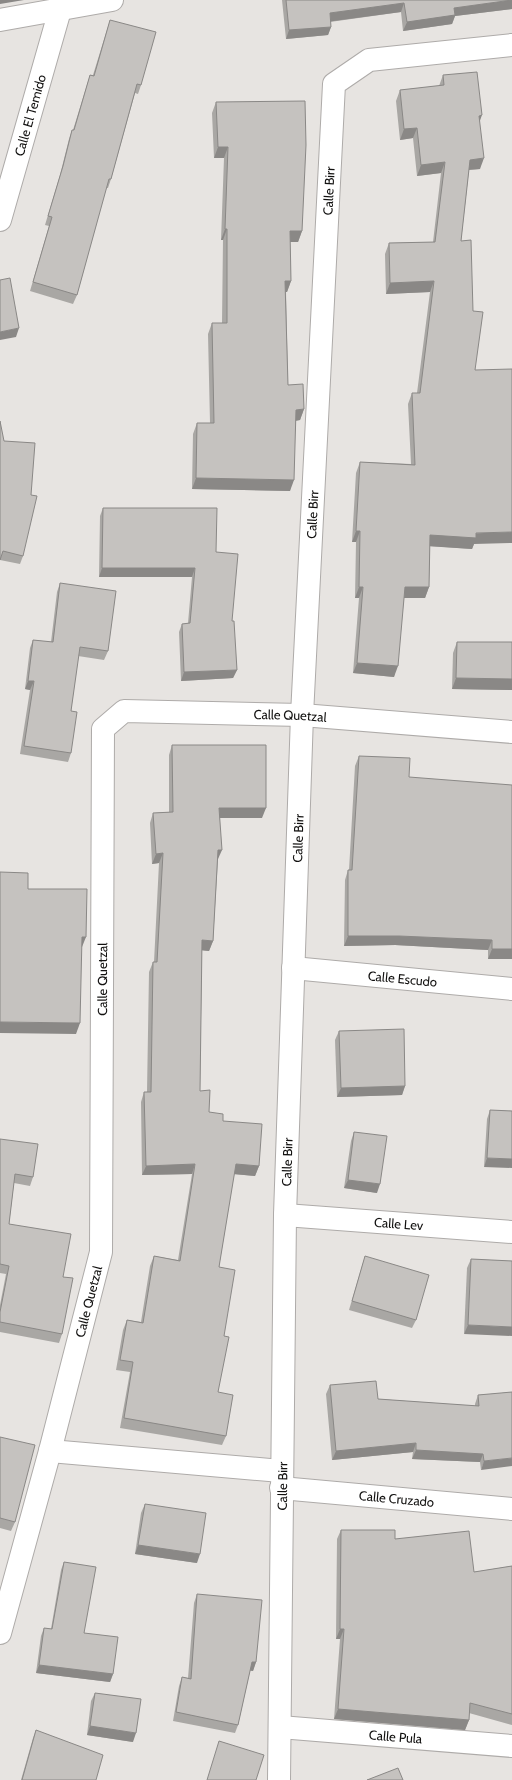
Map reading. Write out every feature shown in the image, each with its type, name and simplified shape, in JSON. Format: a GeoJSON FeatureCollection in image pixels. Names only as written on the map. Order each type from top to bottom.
{"type":"FeatureCollection","features":[{"type":"Feature","properties":{"kind":"street"},"geometry":{"type":"LineString","coordinates":[[0,20],[112,0]]}},
{"type":"Feature","properties":{"kind":"street","name":"Calle El Temido"},"geometry":{"type":"LineString","coordinates":[[0,220],[60,10]]}},
{"type":"Feature","properties":{"kind":"street","name":"Calle Birr"},"geometry":{"type":"LineString","coordinates":[[279,1780],[284,1215],[302,715],[334,84],[369,60],[512,45]]}},
{"type":"Feature","properties":{"kind":"street","name":"Calle Quetzal"},"geometry":{"type":"LineString","coordinates":[[0,1632],[50,1451],[101,1252],[103,729],[124,711],[302,715],[512,732]]}},
{"type":"Feature","properties":{"kind":"street","name":"Calle Escudo"},"geometry":{"type":"LineString","coordinates":[[293,968],[512,988]]}},
{"type":"Feature","properties":{"kind":"street","name":"Calle Lev"},"geometry":{"type":"LineString","coordinates":[[284,1215],[512,1232]]}},
{"type":"Feature","properties":{"kind":"street","name":"Calle Cruzado"},"geometry":{"type":"LineString","coordinates":[[50,1451],[512,1509]]}},
{"type":"Feature","properties":{"kind":"street","name":"Calle Pula"},"geometry":{"type":"LineString","coordinates":[[280,1727],[512,1746]]}},
{"type":"Feature","properties":{"kind":"building"},"geometry":{"type":"Polygon","coordinates":[[[286,0],[512,0],[454,8],[455,15],[407,22],[404,3],[330,13],[331,27],[289,30],[286,0]]]}},
{"type":"Feature","properties":{"kind":"building"},"geometry":{"type":"Polygon","coordinates":[[[110,20],[156,32],[141,85],[137,84],[77,295],[33,282],[52,217],[48,216],[72,130],[74,130],[90,75],[94,76],[110,20]]]}},
{"type":"Feature","properties":{"kind":"building"},"geometry":{"type":"Polygon","coordinates":[[[477,72],[482,115],[479,116],[484,158],[470,160],[461,241],[471,240],[473,311],[483,312],[475,370],[512,369],[512,532],[476,533],[476,538],[430,535],[429,587],[405,587],[398,666],[357,663],[363,587],[359,587],[360,531],[356,531],[360,462],[415,465],[412,393],[420,393],[434,281],[390,283],[389,243],[435,242],[445,162],[421,165],[417,128],[404,129],[400,90],[444,85],[443,75],[477,72]]]}},
{"type":"Feature","properties":{"kind":"building"},"geometry":{"type":"Polygon","coordinates":[[[305,101],[306,145],[302,231],[290,231],[291,281],[285,281],[288,385],[303,384],[304,409],[296,410],[294,480],[196,478],[197,423],[214,423],[212,323],[227,323],[227,229],[225,229],[228,147],[218,147],[216,102],[305,101]]]}},
{"type":"Feature","properties":{"kind":"building"},"geometry":{"type":"Polygon","coordinates":[[[10,278],[19,328],[0,332],[0,280],[10,278]]]}},
{"type":"Feature","properties":{"kind":"building"},"geometry":{"type":"Polygon","coordinates":[[[0,421],[4,441],[35,443],[31,495],[37,496],[23,556],[3,551],[0,560],[0,421]]]}},
{"type":"Feature","properties":{"kind":"building"},"geometry":{"type":"Polygon","coordinates":[[[103,508],[217,508],[216,552],[238,554],[232,621],[234,621],[237,670],[184,672],[182,624],[190,623],[195,568],[102,568],[103,508]]]}},
{"type":"Feature","properties":{"kind":"building"},"geometry":{"type":"Polygon","coordinates":[[[60,583],[116,591],[108,651],[80,647],[71,711],[77,712],[71,753],[24,746],[34,681],[28,681],[33,640],[53,642],[60,583]]]}},
{"type":"Feature","properties":{"kind":"building"},"geometry":{"type":"Polygon","coordinates":[[[457,642],[512,642],[512,679],[456,678],[457,642]]]}},
{"type":"Feature","properties":{"kind":"building"},"geometry":{"type":"Polygon","coordinates":[[[172,745],[266,745],[266,808],[219,808],[222,850],[218,850],[213,941],[202,940],[200,1091],[210,1090],[209,1112],[223,1114],[223,1121],[262,1124],[259,1166],[236,1164],[219,1267],[235,1270],[224,1336],[229,1337],[218,1392],[233,1395],[226,1436],[124,1418],[133,1362],[120,1360],[127,1320],[143,1323],[154,1256],[180,1261],[195,1164],[146,1166],[144,1092],[151,1092],[153,962],[157,962],[163,853],[156,854],[153,813],[173,812],[172,745]]]}},
{"type":"Feature","properties":{"kind":"building"},"geometry":{"type":"Polygon","coordinates":[[[359,756],[410,758],[409,777],[512,785],[512,949],[492,949],[492,940],[399,936],[348,936],[348,870],[352,870],[359,756]]]}},
{"type":"Feature","properties":{"kind":"building"},"geometry":{"type":"Polygon","coordinates":[[[0,872],[28,873],[28,889],[87,889],[86,937],[82,937],[80,1023],[0,1022],[0,872]]]}},
{"type":"Feature","properties":{"kind":"building"},"geometry":{"type":"Polygon","coordinates":[[[404,1029],[405,1086],[341,1088],[339,1031],[404,1029]]]}},
{"type":"Feature","properties":{"kind":"building"},"geometry":{"type":"Polygon","coordinates":[[[490,1110],[512,1111],[512,1159],[487,1158],[490,1110]]]}},
{"type":"Feature","properties":{"kind":"building"},"geometry":{"type":"Polygon","coordinates":[[[354,1132],[387,1136],[380,1184],[348,1180],[354,1132]]]}},
{"type":"Feature","properties":{"kind":"building"},"geometry":{"type":"Polygon","coordinates":[[[0,1139],[38,1144],[33,1177],[15,1174],[9,1224],[71,1234],[63,1277],[73,1278],[62,1334],[0,1322],[0,1312],[9,1266],[0,1264],[0,1139]]]}},
{"type":"Feature","properties":{"kind":"building"},"geometry":{"type":"Polygon","coordinates":[[[365,1256],[429,1275],[416,1320],[352,1301],[365,1256]]]}},
{"type":"Feature","properties":{"kind":"building"},"geometry":{"type":"Polygon","coordinates":[[[471,1259],[512,1261],[512,1327],[468,1325],[471,1259]]]}},
{"type":"Feature","properties":{"kind":"building"},"geometry":{"type":"Polygon","coordinates":[[[376,1381],[378,1399],[479,1406],[478,1395],[512,1392],[512,1458],[484,1461],[483,1454],[416,1450],[416,1443],[336,1451],[330,1385],[376,1381]]]}},
{"type":"Feature","properties":{"kind":"building"},"geometry":{"type":"Polygon","coordinates":[[[0,1437],[35,1445],[15,1522],[0,1518],[0,1437]]]}},
{"type":"Feature","properties":{"kind":"building"},"geometry":{"type":"Polygon","coordinates":[[[145,1504],[206,1513],[200,1554],[138,1545],[145,1504]]]}},
{"type":"Feature","properties":{"kind":"building"},"geometry":{"type":"Polygon","coordinates":[[[341,1530],[395,1530],[395,1539],[469,1531],[474,1572],[512,1566],[512,1714],[470,1703],[469,1720],[338,1709],[344,1629],[340,1629],[341,1530]]]}},
{"type":"Feature","properties":{"kind":"building"},"geometry":{"type":"Polygon","coordinates":[[[64,1562],[96,1567],[84,1633],[118,1637],[113,1674],[39,1665],[44,1628],[52,1629],[64,1562]]]}},
{"type":"Feature","properties":{"kind":"building"},"geometry":{"type":"Polygon","coordinates":[[[197,1594],[262,1600],[256,1662],[252,1662],[238,1725],[176,1712],[182,1677],[191,1679],[197,1594]]]}},
{"type":"Feature","properties":{"kind":"building"},"geometry":{"type":"Polygon","coordinates":[[[95,1693],[141,1699],[136,1733],[90,1726],[95,1693]]]}},
{"type":"Feature","properties":{"kind":"building"},"geometry":{"type":"Polygon","coordinates":[[[36,1730],[103,1755],[96,1780],[22,1780],[36,1730]]]}},
{"type":"Feature","properties":{"kind":"building"},"geometry":{"type":"Polygon","coordinates":[[[219,1741],[264,1755],[256,1780],[207,1780],[219,1741]]]}},
{"type":"Feature","properties":{"kind":"building"},"geometry":{"type":"Polygon","coordinates":[[[398,1768],[403,1780],[367,1780],[398,1768]]]}}]}
